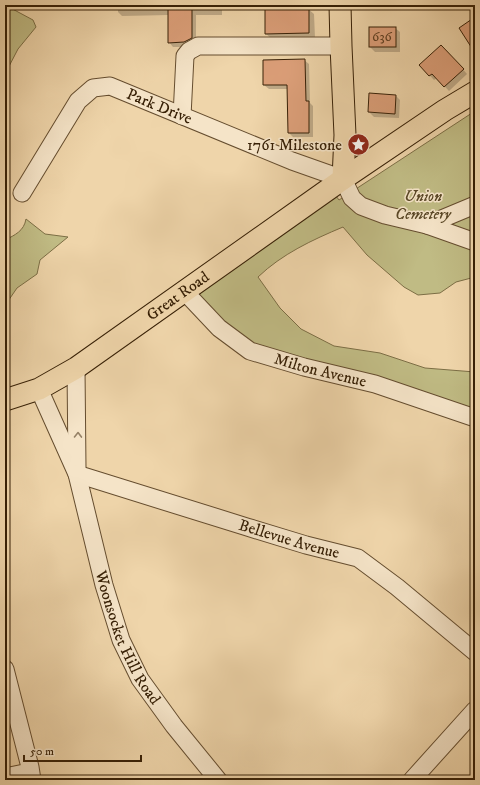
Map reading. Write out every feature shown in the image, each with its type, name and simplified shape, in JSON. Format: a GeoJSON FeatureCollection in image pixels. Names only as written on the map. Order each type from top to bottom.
{"type":"FeatureCollection","features":[{"type":"Feature","properties":{"kind":"main road"},"geometry":{"type":"LineString","coordinates":[[340,5],[345,135],[343,179]]}},
{"type":"Feature","properties":{"kind":"main road","name":"Great Road"},"geometry":{"type":"LineString","coordinates":[[5,400],[39,389],[76,368],[343,179],[445,110],[475,92]]}},
{"type":"Feature","properties":{"kind":"street"},"geometry":{"type":"LineString","coordinates":[[182,116],[185,56],[189,51],[198,46],[341,46]]}},
{"type":"Feature","properties":{"kind":"street","name":"Park Drive"},"geometry":{"type":"LineString","coordinates":[[22,193],[78,101],[93,88],[110,86],[292,161],[343,179]]}},
{"type":"Feature","properties":{"kind":"street"},"geometry":{"type":"LineString","coordinates":[[343,179],[352,198],[361,206],[385,215],[427,226],[475,242]]}},
{"type":"Feature","properties":{"kind":"street"},"geometry":{"type":"LineString","coordinates":[[427,226],[475,204]]}},
{"type":"Feature","properties":{"kind":"street","name":"Milton Avenue"},"geometry":{"type":"LineString","coordinates":[[185,292],[218,328],[250,351],[304,367],[375,384],[475,418]]}},
{"type":"Feature","properties":{"kind":"street","name":"Woonsocket Hill Road"},"geometry":{"type":"LineString","coordinates":[[76,368],[77,474]]}},
{"type":"Feature","properties":{"kind":"street","name":"Woonsocket Hill Road"},"geometry":{"type":"LineString","coordinates":[[39,389],[77,474],[104,585],[121,640],[140,679],[174,726],[218,780]]}},
{"type":"Feature","properties":{"kind":"street","name":"Bellevue Avenue"},"geometry":{"type":"LineString","coordinates":[[77,474],[262,532],[358,558],[408,596],[475,652]]}},
{"type":"Feature","properties":{"kind":"street"},"geometry":{"type":"LineString","coordinates":[[5,669],[30,767],[30,776],[5,777]]}},
{"type":"Feature","properties":{"kind":"street"},"geometry":{"type":"LineString","coordinates":[[412,780],[475,710]]}},
{"type":"Feature","properties":{"kind":"green space"},"geometry":{"type":"Polygon","coordinates":[[[5,5],[33,20],[36,27],[18,49],[5,74],[5,5]]]}},
{"type":"Feature","properties":{"kind":"green space","name":"Union Cemetery"},"geometry":{"type":"Polygon","coordinates":[[[475,111],[475,277],[456,282],[440,293],[418,295],[404,287],[367,255],[343,227],[287,254],[258,277],[280,308],[301,329],[334,346],[380,353],[425,368],[475,372],[475,417],[245,349],[190,296],[333,192],[339,200],[475,111]]]}},
{"type":"Feature","properties":{"kind":"green space"},"geometry":{"type":"Polygon","coordinates":[[[26,219],[45,234],[68,237],[40,260],[37,274],[17,288],[6,304],[5,240],[21,230],[26,219]]]}},
{"type":"Feature","properties":{"kind":"building"},"geometry":{"type":"Polygon","coordinates":[[[168,5],[192,5],[192,38],[184,42],[168,43],[168,5]]]}},
{"type":"Feature","properties":{"kind":"building"},"geometry":{"type":"Polygon","coordinates":[[[309,7],[309,33],[265,34],[265,9],[309,7]]]}},
{"type":"Feature","properties":{"kind":"building"},"geometry":{"type":"Polygon","coordinates":[[[475,17],[475,53],[459,28],[475,17]]]}},
{"type":"Feature","properties":{"kind":"building"},"geometry":{"type":"Polygon","coordinates":[[[369,27],[396,27],[396,47],[369,47],[369,27]]]}},
{"type":"Feature","properties":{"kind":"building"},"geometry":{"type":"Polygon","coordinates":[[[441,45],[464,69],[444,87],[432,74],[429,76],[419,65],[441,45]]]}},
{"type":"Feature","properties":{"kind":"building"},"geometry":{"type":"Polygon","coordinates":[[[305,59],[306,101],[309,101],[309,133],[288,133],[287,85],[263,85],[263,60],[305,59]]]}},
{"type":"Feature","properties":{"kind":"building"},"geometry":{"type":"Polygon","coordinates":[[[369,93],[396,95],[395,114],[368,112],[369,93]]]}},
{"type":"Feature","properties":{"kind":"place","name":"1761 Milestone"},"geometry":{"type":"Point","coordinates":[358,145]}}]}
